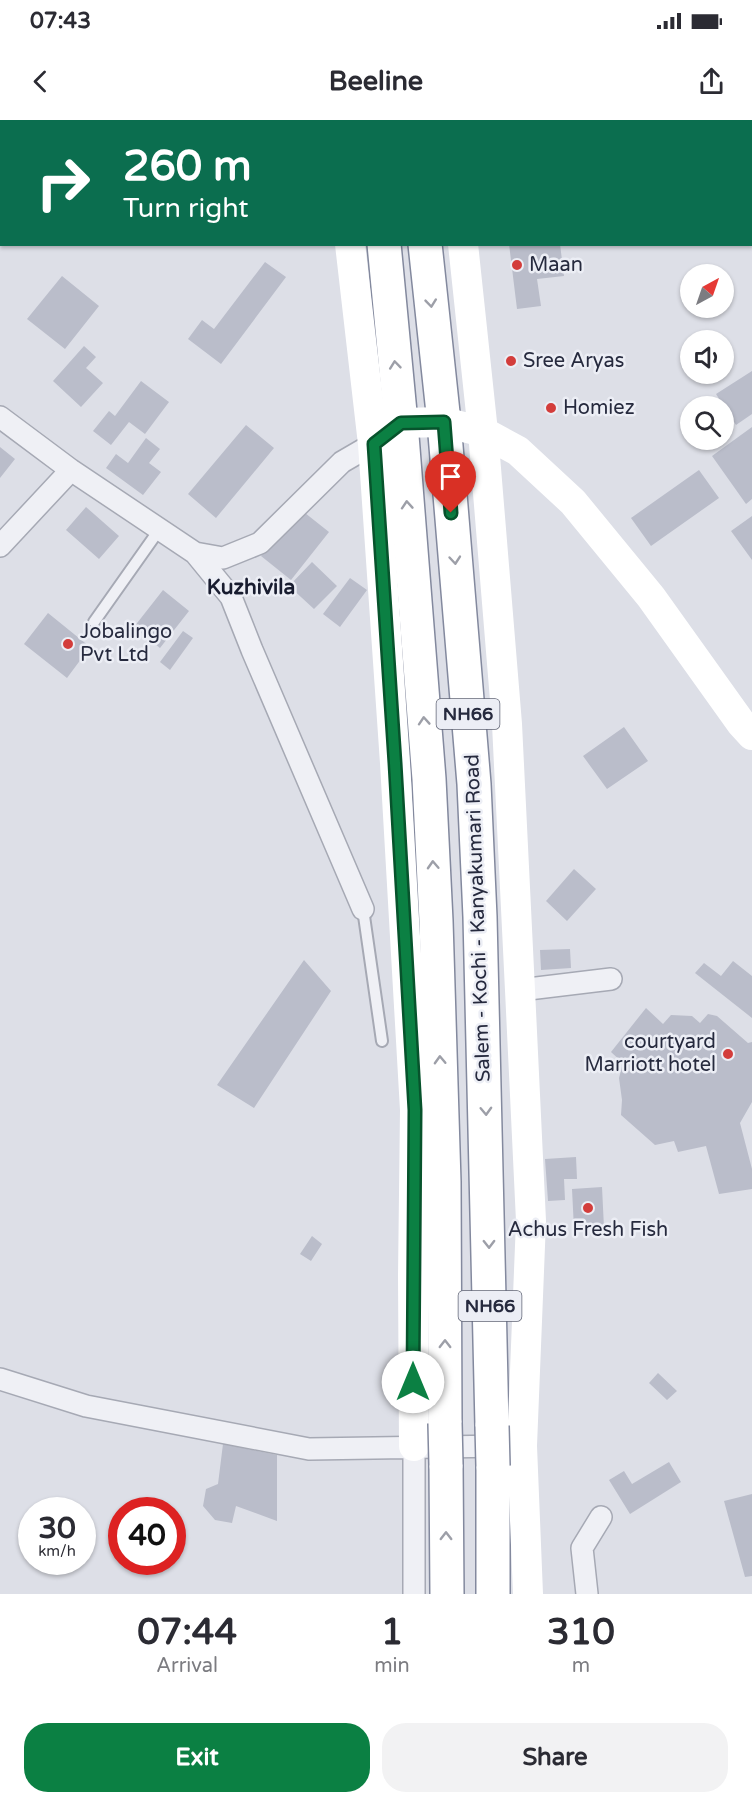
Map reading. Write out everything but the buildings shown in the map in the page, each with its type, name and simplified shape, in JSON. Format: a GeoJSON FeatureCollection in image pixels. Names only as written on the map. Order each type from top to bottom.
{"type":"FeatureCollection","features":[{"type":"Feature","properties":{"kind":"highway","name":"NH66"},"geometry":{"type":"LineString","coordinates":[[384,246],[401,423],[429,779],[436,921],[444,1182],[447,1594]]}},
{"type":"Feature","properties":{"kind":"highway","name":"Salem - Kochi - Kanyakumari Road"},"geometry":{"type":"LineString","coordinates":[[425,246],[444,422],[474,784],[482,987],[494,1466],[493,1594]]}},
{"type":"Feature","properties":{"kind":"street"},"geometry":{"type":"LineString","coordinates":[[350,246],[374,444],[415,1110],[414,1594]]}},
{"type":"Feature","properties":{"kind":"street"},"geometry":{"type":"LineString","coordinates":[[464,246],[483,432],[507,724],[531,1221],[522,1446],[528,1594]]}},
{"type":"Feature","properties":{"kind":"street"},"geometry":{"type":"LineString","coordinates":[[0,417],[71,470],[195,553],[231,597],[363,909]]}},
{"type":"Feature","properties":{"kind":"street"},"geometry":{"type":"LineString","coordinates":[[195,553],[223,558],[260,543],[342,462],[374,444],[401,423],[444,422],[483,432],[518,451],[573,502],[651,597],[752,735]]}},
{"type":"Feature","properties":{"kind":"street"},"geometry":{"type":"LineString","coordinates":[[0,546],[71,470]]}},
{"type":"Feature","properties":{"kind":"street"},"geometry":{"type":"LineString","coordinates":[[520,990],[611,979]]}},
{"type":"Feature","properties":{"kind":"street"},"geometry":{"type":"LineString","coordinates":[[0,1379],[86,1406],[309,1449],[522,1446]]}},
{"type":"Feature","properties":{"kind":"street"},"geometry":{"type":"LineString","coordinates":[[587,1594],[582,1548],[601,1517]]}},
{"type":"Feature","properties":{"kind":"lane"},"geometry":{"type":"LineString","coordinates":[[94,622],[159,530]]}},
{"type":"Feature","properties":{"kind":"lane"},"geometry":{"type":"LineString","coordinates":[[363,909],[382,1041]]}},
{"type":"Feature","properties":{"kind":"place","name":"Maan"},"geometry":{"type":"Point","coordinates":[517,265]}},
{"type":"Feature","properties":{"kind":"place","name":"Sree Aryas"},"geometry":{"type":"Point","coordinates":[511,361]}},
{"type":"Feature","properties":{"kind":"place","name":"Homiez"},"geometry":{"type":"Point","coordinates":[551,408]}},
{"type":"Feature","properties":{"kind":"place","name":"Jobalingo Pvt Ltd"},"geometry":{"type":"Point","coordinates":[68,644]}},
{"type":"Feature","properties":{"kind":"place","name":"courtyard Marriott hotel"},"geometry":{"type":"Point","coordinates":[728,1054]}},
{"type":"Feature","properties":{"kind":"place","name":"Achus Fresh Fish"},"geometry":{"type":"Point","coordinates":[588,1208]}},
{"type":"Feature","properties":{"kind":"district","name":"Kuzhivila"},"geometry":{"type":"Point","coordinates":[251,587]}},
{"type":"Feature","properties":{"kind":"route"},"geometry":{"type":"LineString","coordinates":[[413,1382],[415,1110],[374,444],[401,423],[444,422],[451,513]]}}]}
